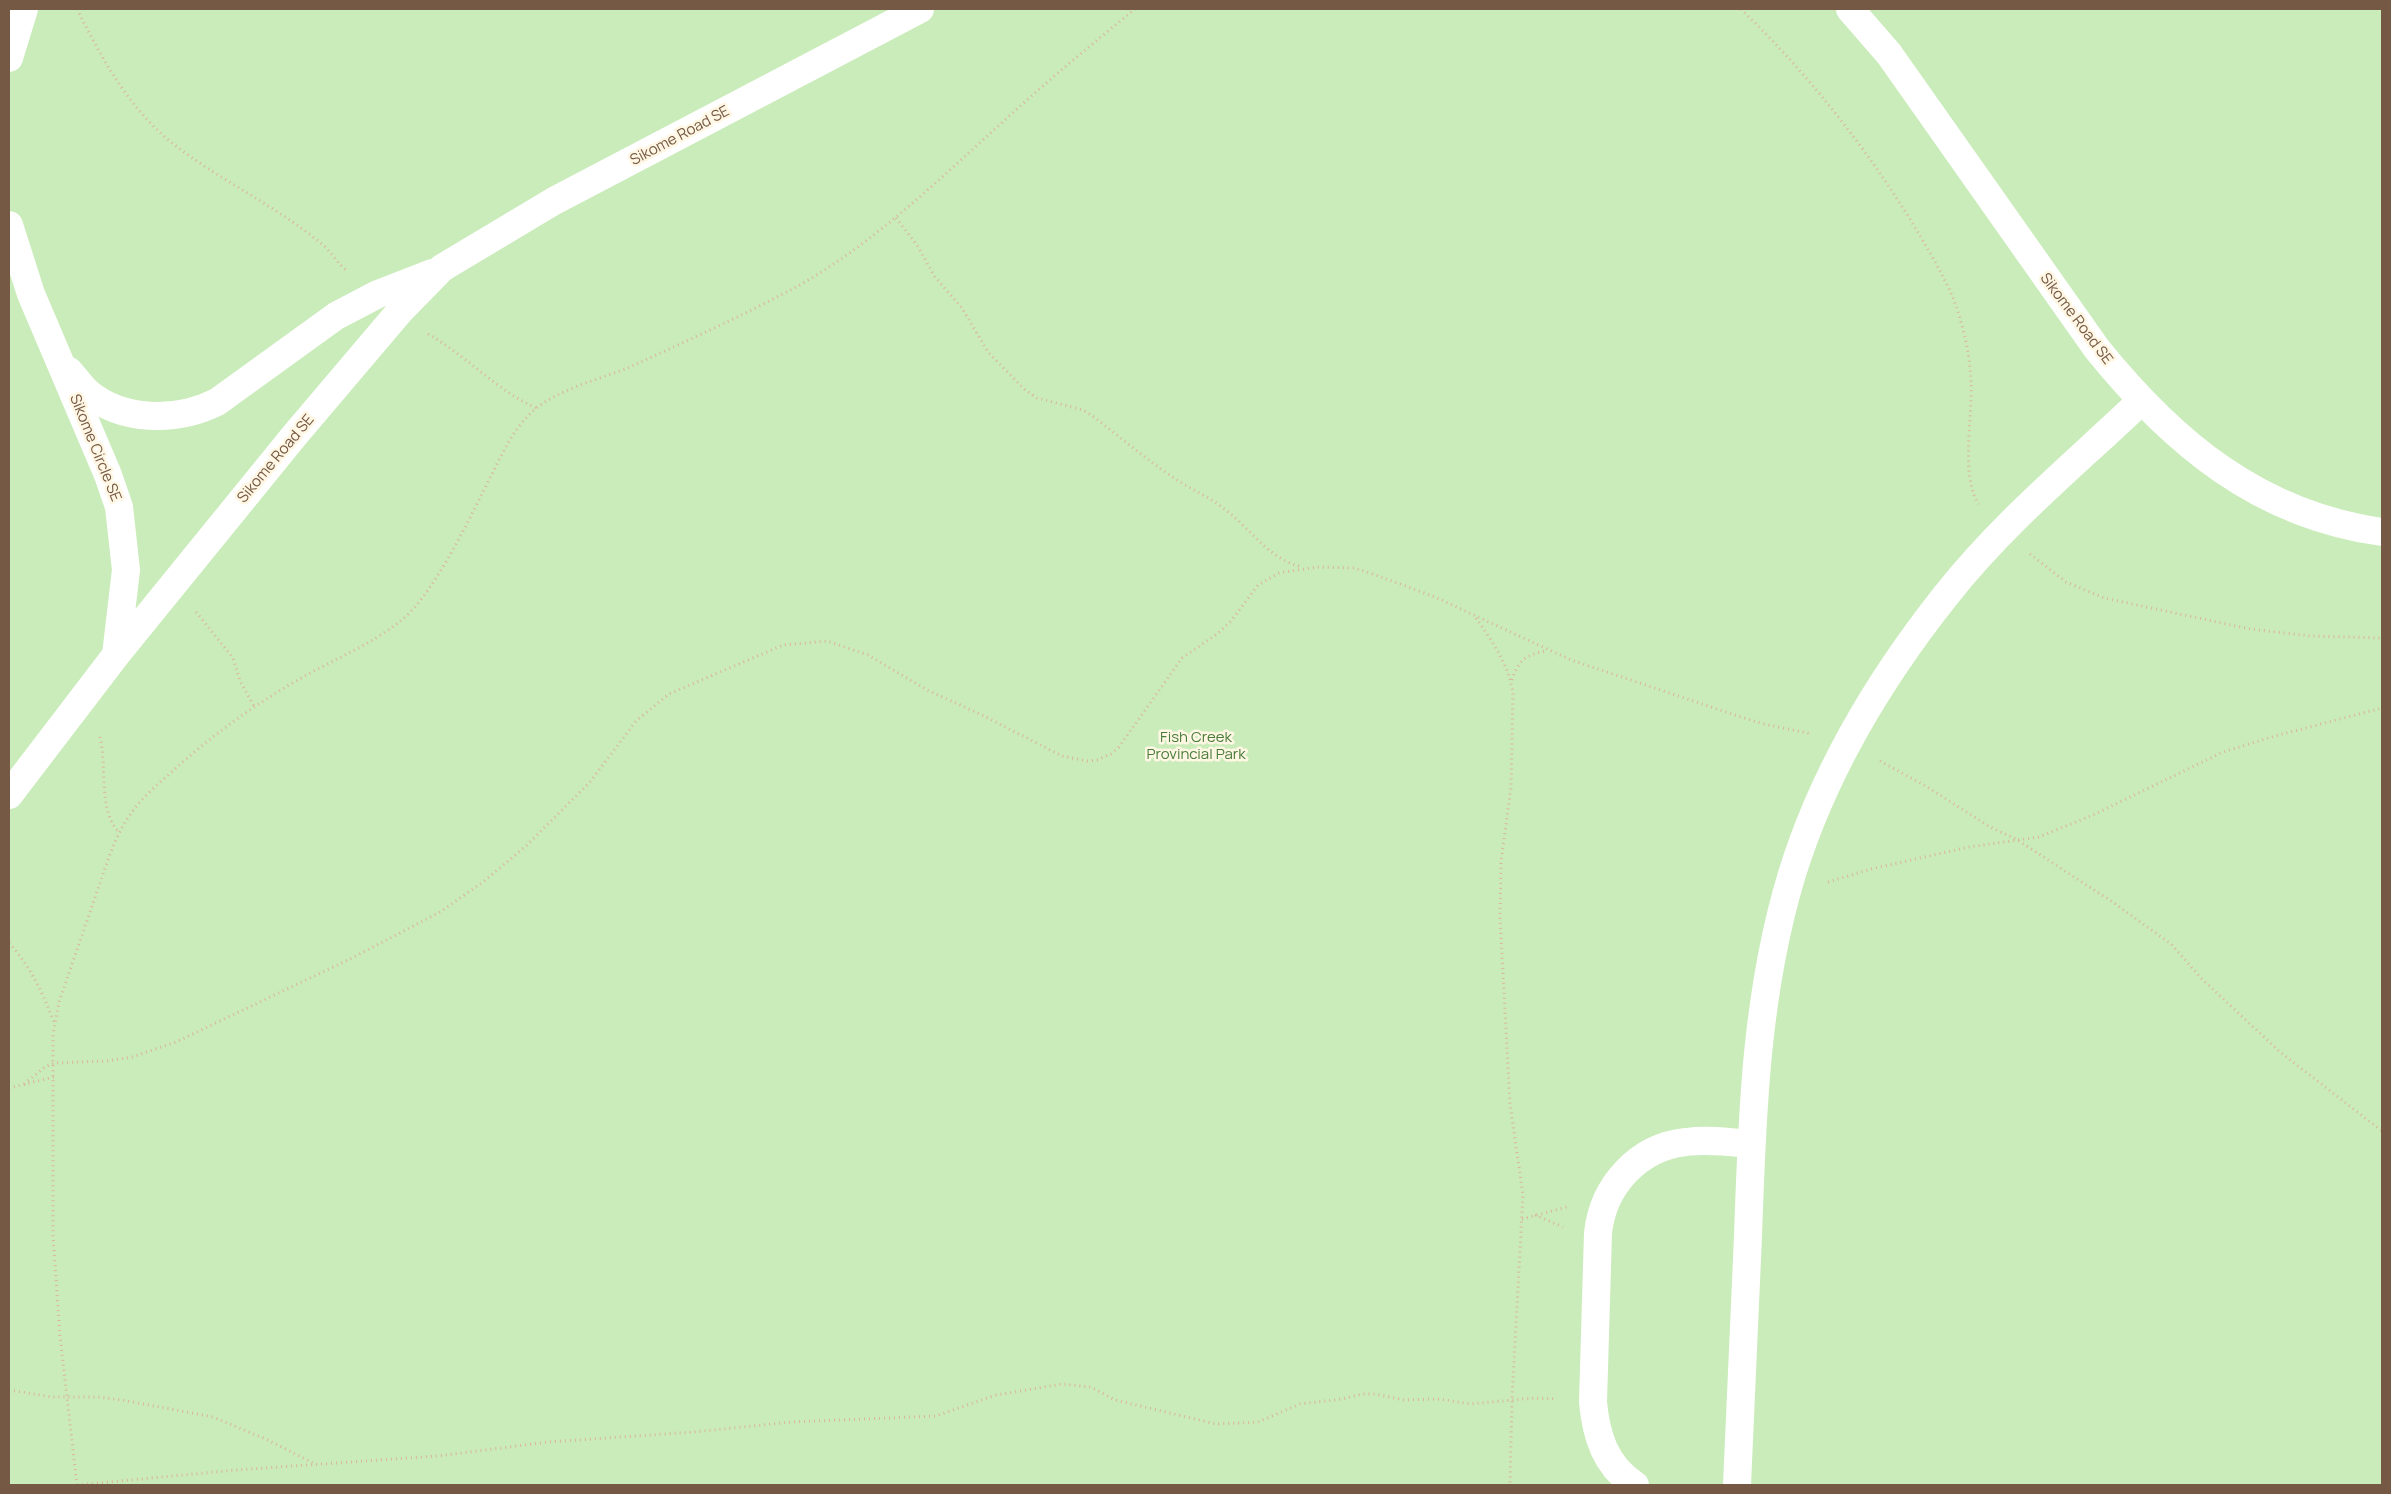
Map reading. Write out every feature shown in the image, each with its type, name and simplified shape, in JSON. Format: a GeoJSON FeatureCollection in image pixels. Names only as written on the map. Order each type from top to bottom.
{"type":"FeatureCollection","features":[{"type":"Feature","properties":{"kind":"street"},"geometry":{"type":"LineString","coordinates":[[9,58],[24,9]]}},
{"type":"Feature","properties":{"kind":"street","name":"Sikome Road SE"},"geometry":{"type":"LineString","coordinates":[[56,356],[87,392],[113,407],[144,416],[184,414],[217,402],[336,316],[378,294],[442,268],[554,201],[920,9]]}},
{"type":"Feature","properties":{"kind":"street","name":"Sikome Road SE"},"geometry":{"type":"LineString","coordinates":[[1850,9],[1894,61],[2097,349],[2141,401],[2192,448],[2218,468],[2251,488],[2300,511],[2358,528],[2382,532]]}},
{"type":"Feature","properties":{"kind":"street","name":"Sikome Circle SE"},"geometry":{"type":"LineString","coordinates":[[9,225],[31,294],[108,476],[120,513],[126,570],[116,655]]}},
{"type":"Feature","properties":{"kind":"street","name":"Sikome Road SE"},"geometry":{"type":"LineString","coordinates":[[116,655],[365,352],[420,289],[442,268]]}},
{"type":"Feature","properties":{"kind":"street"},"geometry":{"type":"LineString","coordinates":[[1737,1485],[1751,1144],[1758,1046],[1770,965],[1789,886],[1817,806],[1872,698],[1912,640],[1954,586],[2021,512],[2141,401]]}},
{"type":"Feature","properties":{"kind":"street"},"geometry":{"type":"LineString","coordinates":[[9,795],[116,655]]}},
{"type":"Feature","properties":{"kind":"street"},"geometry":{"type":"LineString","coordinates":[[1634,1485],[1620,1475],[1605,1452],[1594,1421],[1598,1224],[1601,1211],[1612,1188],[1641,1158],[1664,1146],[1699,1141],[1751,1144]]}},
{"type":"Feature","properties":{"kind":"path"},"geometry":{"type":"LineString","coordinates":[[77,9],[127,96],[155,128],[175,145],[254,196],[325,246],[350,273]]}},
{"type":"Feature","properties":{"kind":"path"},"geometry":{"type":"LineString","coordinates":[[1134,9],[1045,84],[896,218],[849,253],[796,286],[633,365],[565,392],[536,408],[508,443],[439,570],[425,593],[406,616],[381,634],[254,706],[160,782],[134,809],[120,832],[110,854],[54,1022],[53,1236],[60,1336],[77,1485],[437,1456],[548,1442],[694,1432],[806,1421],[936,1416],[996,1395],[1062,1384],[1091,1386],[1115,1400],[1216,1424],[1258,1422],[1300,1404],[1342,1399],[1362,1394],[1375,1394],[1404,1400],[1439,1399],[1470,1404],[1512,1399],[1593,1399]]}},
{"type":"Feature","properties":{"kind":"path"},"geometry":{"type":"LineString","coordinates":[[1740,9],[1786,55],[1851,135],[1900,204],[1945,281],[1962,322],[1969,356],[1971,384],[1969,481],[1974,497],[1981,507]]}},
{"type":"Feature","properties":{"kind":"path"},"geometry":{"type":"LineString","coordinates":[[896,218],[917,245],[935,277],[962,308],[988,352],[1024,389],[1037,398],[1077,409],[1094,417],[1175,480],[1211,499],[1226,510],[1274,554],[1284,561],[1306,568]]}},
{"type":"Feature","properties":{"kind":"path"},"geometry":{"type":"LineString","coordinates":[[428,334],[453,349],[511,396],[536,408]]}},
{"type":"Feature","properties":{"kind":"path"},"geometry":{"type":"LineString","coordinates":[[2027,550],[2066,582],[2104,598],[2250,629],[2311,636],[2382,638]]}},
{"type":"Feature","properties":{"kind":"path"},"geometry":{"type":"LineString","coordinates":[[24,1084],[45,1067],[54,1063],[107,1061],[132,1057],[163,1047],[352,958],[440,912],[490,877],[526,846],[590,782],[625,733],[658,701],[669,694],[773,649],[794,643],[827,641],[852,648],[927,690],[980,714],[1062,756],[1087,761],[1097,760],[1111,754],[1120,747],[1182,658],[1217,634],[1232,621],[1258,585],[1279,573],[1306,568],[1354,568],[1435,597],[1547,651],[1735,716],[1819,736]]}},
{"type":"Feature","properties":{"kind":"path"},"geometry":{"type":"LineString","coordinates":[[171,588],[202,618],[233,658],[240,680],[254,706]]}},
{"type":"Feature","properties":{"kind":"path"},"geometry":{"type":"LineString","coordinates":[[1476,618],[1498,651],[1512,680]]}},
{"type":"Feature","properties":{"kind":"path"},"geometry":{"type":"LineString","coordinates":[[1510,1485],[1512,1399],[1523,1195],[1510,1104],[1500,918],[1501,862],[1511,787],[1513,744],[1512,680],[1515,669],[1525,657],[1547,651]]}},
{"type":"Feature","properties":{"kind":"path"},"geometry":{"type":"LineString","coordinates":[[80,701],[100,735],[108,809],[111,821],[120,832]]}},
{"type":"Feature","properties":{"kind":"path"},"geometry":{"type":"LineString","coordinates":[[1789,886],[1809,886],[1949,851],[2016,839],[2039,837],[2068,826],[2223,752],[2275,736],[2382,708]]}},
{"type":"Feature","properties":{"kind":"path"},"geometry":{"type":"LineString","coordinates":[[1876,759],[1929,788],[1990,827],[2016,839],[2114,903],[2171,944],[2202,979],[2280,1052],[2382,1131]]}},
{"type":"Feature","properties":{"kind":"path"},"geometry":{"type":"LineString","coordinates":[[9,943],[26,962],[37,980],[54,1022]]}},
{"type":"Feature","properties":{"kind":"path"},"geometry":{"type":"LineString","coordinates":[[9,1088],[54,1076]]}},
{"type":"Feature","properties":{"kind":"path"},"geometry":{"type":"LineString","coordinates":[[9,1390],[52,1397],[67,1396],[129,1401],[213,1417],[268,1440],[289,1453],[316,1465]]}},
{"type":"Feature","properties":{"kind":"green space","name":"Fish Creek Provincial Park"},"geometry":{"type":"Polygon","coordinates":[[[9,9],[2382,9],[2382,1485],[9,1485],[9,9]]]}}]}
